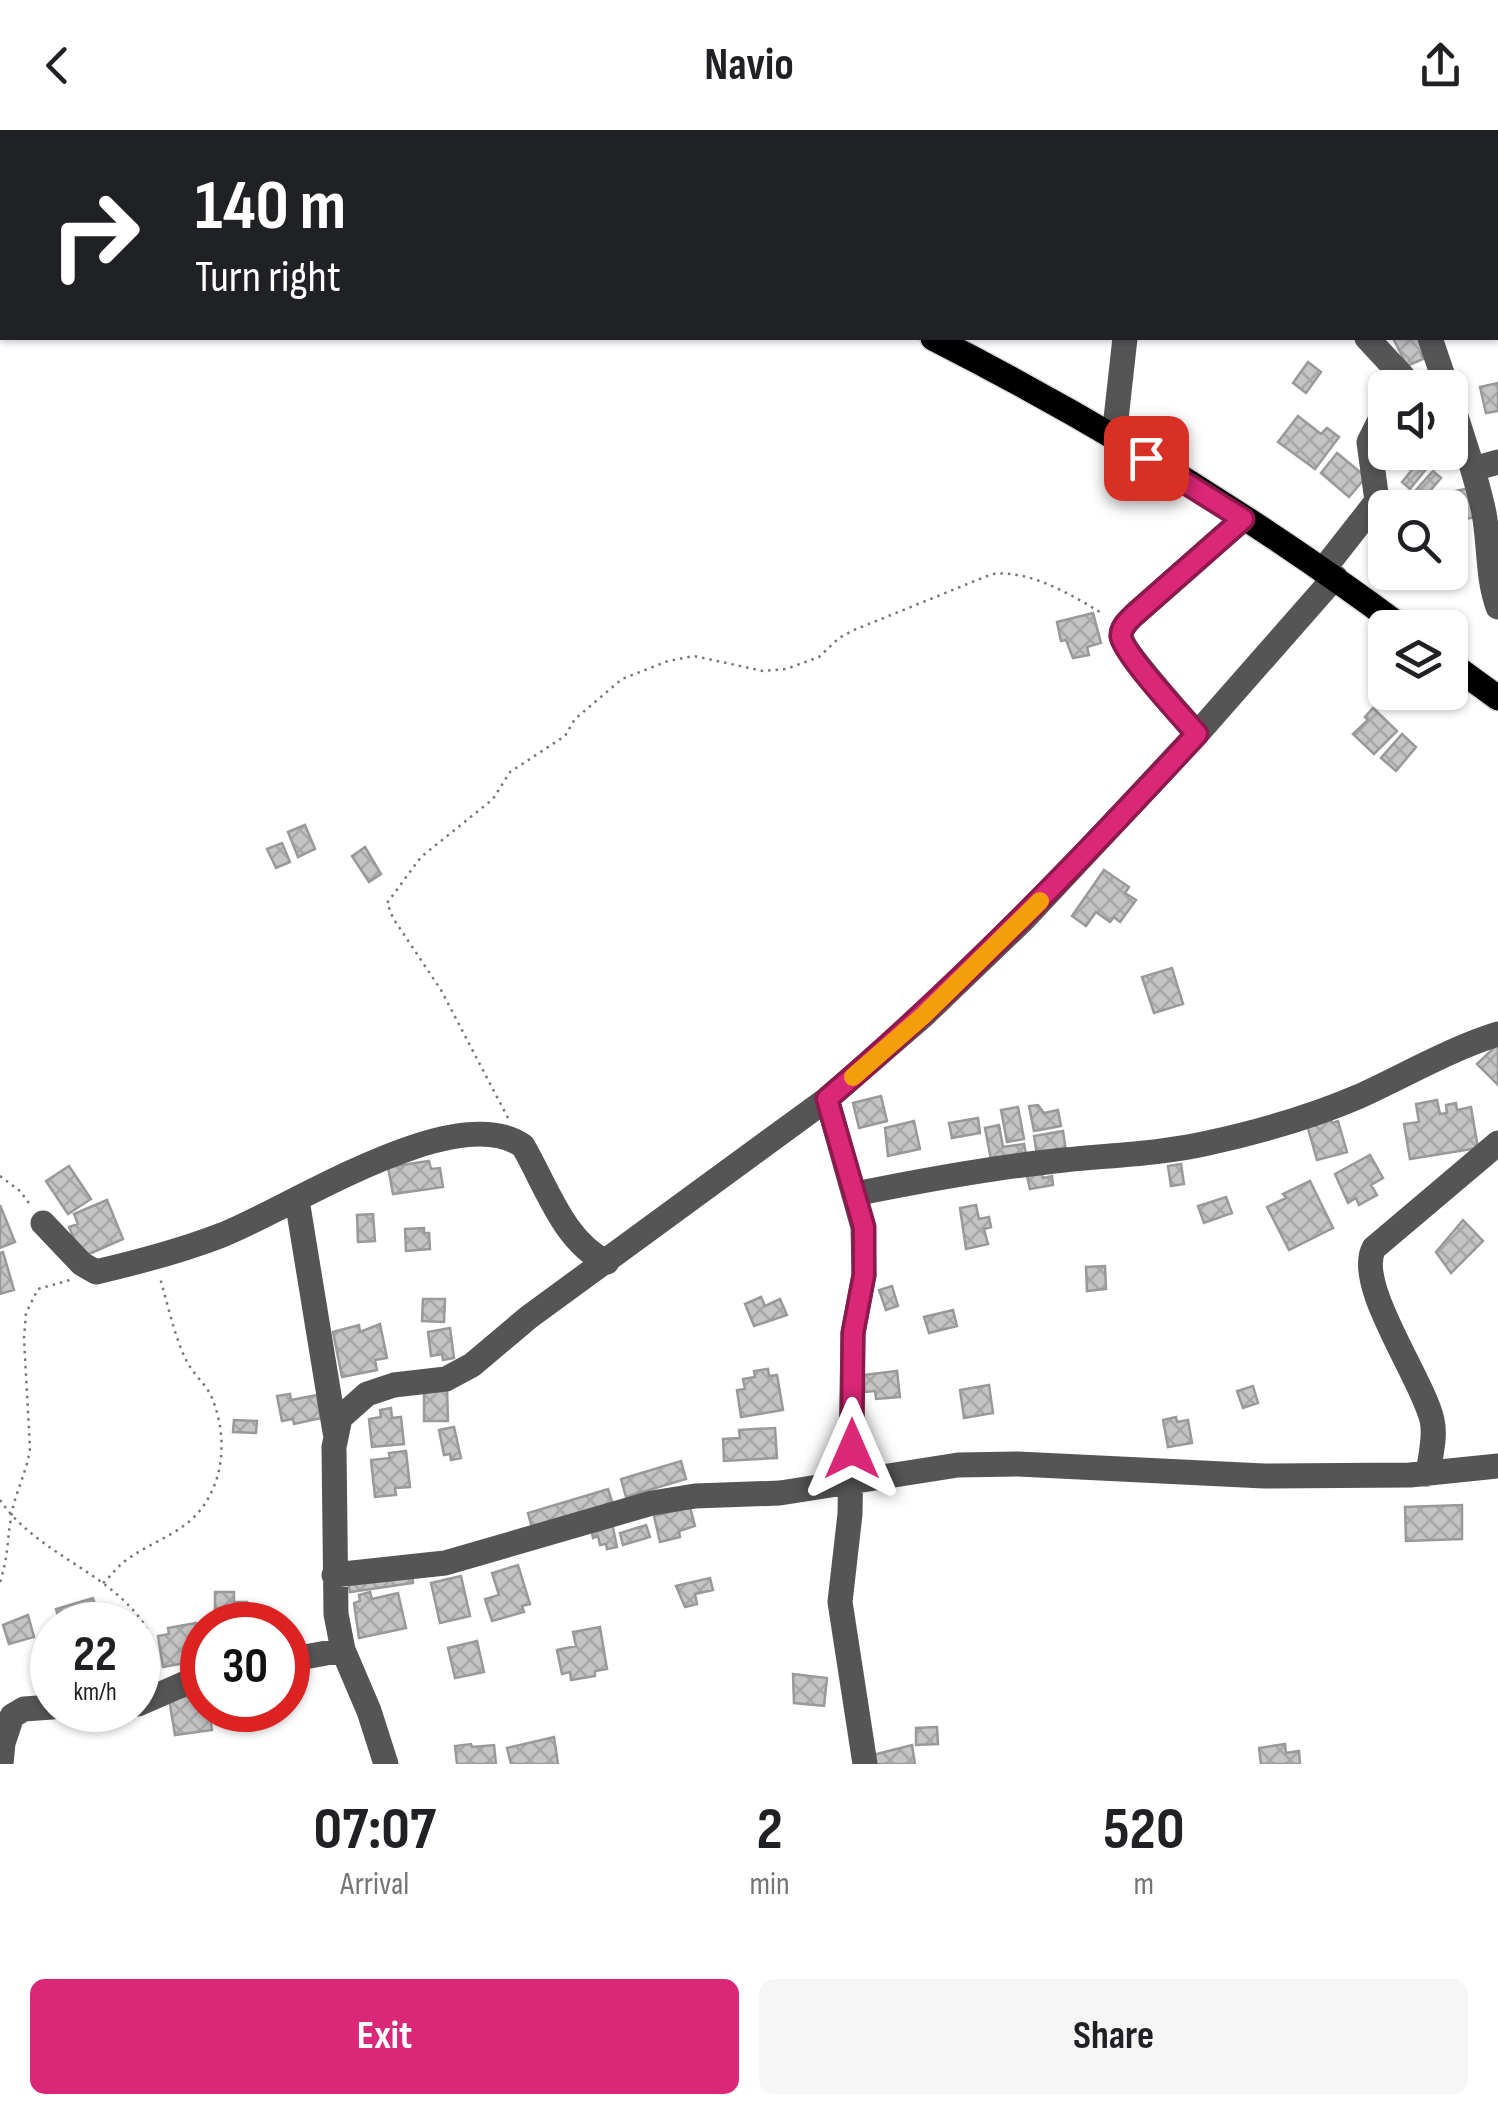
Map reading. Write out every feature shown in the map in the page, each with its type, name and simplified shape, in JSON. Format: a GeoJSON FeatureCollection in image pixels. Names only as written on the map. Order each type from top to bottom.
{"type":"FeatureCollection","features":[{"type":"Feature","properties":{"kind":"main road"},"geometry":{"type":"LineString","coordinates":[[937,340],[1046,395],[1329,574],[1378,610]]}},
{"type":"Feature","properties":{"kind":"main road"},"geometry":{"type":"LineString","coordinates":[[1468,676],[1498,698]]}},
{"type":"Feature","properties":{"kind":"street"},"geometry":{"type":"LineString","coordinates":[[1114,437],[1125,340]]}},
{"type":"Feature","properties":{"kind":"street"},"geometry":{"type":"LineString","coordinates":[[1369,340],[1393,370]]}},
{"type":"Feature","properties":{"kind":"street"},"geometry":{"type":"LineString","coordinates":[[1431,340],[1441,370]]}},
{"type":"Feature","properties":{"kind":"street"},"geometry":{"type":"LineString","coordinates":[[1468,432],[1486,466],[1487,568],[1498,607]]}},
{"type":"Feature","properties":{"kind":"street"},"geometry":{"type":"LineString","coordinates":[[334,1432],[353,1403],[367,1394],[394,1385],[459,1374],[528,1317],[827,1099],[924,1015],[1023,920],[1197,734],[1329,574],[1377,502],[1373,470]]}},
{"type":"Feature","properties":{"kind":"street"},"geometry":{"type":"LineString","coordinates":[[1197,734],[1122,640],[1124,626],[1243,519]]}},
{"type":"Feature","properties":{"kind":"street"},"geometry":{"type":"LineString","coordinates":[[854,1194],[946,1175],[1206,1144],[1311,1114],[1358,1096],[1464,1044],[1498,1034]]}},
{"type":"Feature","properties":{"kind":"street"},"geometry":{"type":"LineString","coordinates":[[827,1099],[864,1227],[865,1255],[853,1333],[852,1481],[840,1602],[865,1764]]}},
{"type":"Feature","properties":{"kind":"street"},"geometry":{"type":"LineString","coordinates":[[43,1223],[82,1264],[96,1272],[224,1235],[364,1166],[445,1137],[472,1132],[512,1138],[523,1146],[576,1240],[584,1250],[608,1262]]}},
{"type":"Feature","properties":{"kind":"street"},"geometry":{"type":"LineString","coordinates":[[1428,1474],[1432,1420],[1372,1284],[1370,1256],[1374,1248],[1498,1143]]}},
{"type":"Feature","properties":{"kind":"street"},"geometry":{"type":"LineString","coordinates":[[297,1200],[334,1432],[336,1614],[344,1650],[370,1711],[386,1764]]}},
{"type":"Feature","properties":{"kind":"street"},"geometry":{"type":"LineString","coordinates":[[334,1575],[445,1563],[652,1503],[695,1496],[780,1493],[958,1465],[1018,1464],[1264,1476],[1428,1474],[1498,1466]]}},
{"type":"Feature","properties":{"kind":"street"},"geometry":{"type":"LineString","coordinates":[[310,1656],[344,1650]]}},
{"type":"Feature","properties":{"kind":"street"},"geometry":{"type":"LineString","coordinates":[[160,1695],[180,1686]]}},
{"type":"Feature","properties":{"kind":"street"},"geometry":{"type":"LineString","coordinates":[[1,1764],[12,1716],[30,1709]]}},
{"type":"Feature","properties":{"kind":"path"},"geometry":{"type":"LineString","coordinates":[[523,1146],[441,990],[393,918],[388,903],[410,869],[493,799],[510,772],[565,736],[575,719],[606,690],[642,670],[694,656],[763,670],[800,666],[819,658],[854,630],[992,574],[1010,572],[1070,594],[1124,626]]}},
{"type":"Feature","properties":{"kind":"path"},"geometry":{"type":"LineString","coordinates":[[0,1176],[20,1191],[43,1223]]}},
{"type":"Feature","properties":{"kind":"path"},"geometry":{"type":"LineString","coordinates":[[104,1583],[126,1561],[166,1540],[212,1497],[222,1448],[221,1424],[211,1395],[186,1358],[154,1258]]}},
{"type":"Feature","properties":{"kind":"path"},"geometry":{"type":"LineString","coordinates":[[0,1582],[10,1550],[11,1516],[28,1470],[26,1314],[38,1289],[96,1272]]}},
{"type":"Feature","properties":{"kind":"path"},"geometry":{"type":"LineString","coordinates":[[0,1500],[11,1516],[43,1542],[120,1595],[145,1624],[164,1693]]}},
{"type":"Feature","properties":{"kind":"building"},"geometry":{"type":"Polygon","coordinates":[[[1394,340],[1423,340],[1428,349],[1421,353],[1423,359],[1407,366],[1394,340]]]}},
{"type":"Feature","properties":{"kind":"building"},"geometry":{"type":"Polygon","coordinates":[[[1308,362],[1321,372],[1306,393],[1293,383],[1308,362]]]}},
{"type":"Feature","properties":{"kind":"building"},"geometry":{"type":"Polygon","coordinates":[[[1498,383],[1498,411],[1486,413],[1480,387],[1498,383]]]}},
{"type":"Feature","properties":{"kind":"building"},"geometry":{"type":"Polygon","coordinates":[[[1298,416],[1321,434],[1327,428],[1339,437],[1315,469],[1278,442],[1298,416]]]}},
{"type":"Feature","properties":{"kind":"building"},"geometry":{"type":"Polygon","coordinates":[[[1337,453],[1366,477],[1349,497],[1321,473],[1337,453]]]}},
{"type":"Feature","properties":{"kind":"building"},"geometry":{"type":"Polygon","coordinates":[[[1412,470],[1425,470],[1410,489],[1402,482],[1412,470]]]}},
{"type":"Feature","properties":{"kind":"building"},"geometry":{"type":"Polygon","coordinates":[[[1433,471],[1441,478],[1431,490],[1416,490],[1433,471]]]}},
{"type":"Feature","properties":{"kind":"building"},"geometry":{"type":"Polygon","coordinates":[[[1476,487],[1481,516],[1468,518],[1468,490],[1460,490],[1476,487]]]}},
{"type":"Feature","properties":{"kind":"building"},"geometry":{"type":"Polygon","coordinates":[[[1093,613],[1101,643],[1087,647],[1089,655],[1073,658],[1066,640],[1061,641],[1057,622],[1093,613]]]}},
{"type":"Feature","properties":{"kind":"building"},"geometry":{"type":"Polygon","coordinates":[[[1375,710],[1397,731],[1374,754],[1353,734],[1368,720],[1365,717],[1375,710]]]}},
{"type":"Feature","properties":{"kind":"building"},"geometry":{"type":"Polygon","coordinates":[[[1402,734],[1416,747],[1396,771],[1381,758],[1402,734]]]}},
{"type":"Feature","properties":{"kind":"building"},"geometry":{"type":"Polygon","coordinates":[[[305,825],[315,849],[298,857],[288,832],[305,825]]]}},
{"type":"Feature","properties":{"kind":"building"},"geometry":{"type":"Polygon","coordinates":[[[282,843],[290,862],[276,868],[267,849],[282,843]]]}},
{"type":"Feature","properties":{"kind":"building"},"geometry":{"type":"Polygon","coordinates":[[[365,847],[381,874],[369,882],[352,856],[365,847]]]}},
{"type":"Feature","properties":{"kind":"building"},"geometry":{"type":"Polygon","coordinates":[[[1104,870],[1129,887],[1125,893],[1136,900],[1120,922],[1114,917],[1110,922],[1096,912],[1086,926],[1072,916],[1104,870]]]}},
{"type":"Feature","properties":{"kind":"building"},"geometry":{"type":"Polygon","coordinates":[[[1172,968],[1183,1004],[1154,1013],[1142,977],[1172,968]]]}},
{"type":"Feature","properties":{"kind":"building"},"geometry":{"type":"Polygon","coordinates":[[[1498,1044],[1498,1085],[1477,1064],[1498,1044]]]}},
{"type":"Feature","properties":{"kind":"building"},"geometry":{"type":"Polygon","coordinates":[[[881,1096],[887,1121],[859,1128],[853,1103],[881,1096]]]}},
{"type":"Feature","properties":{"kind":"building"},"geometry":{"type":"Polygon","coordinates":[[[1437,1100],[1440,1114],[1447,1113],[1446,1105],[1456,1103],[1457,1110],[1471,1107],[1478,1148],[1410,1159],[1404,1124],[1419,1122],[1416,1104],[1437,1100]]]}},
{"type":"Feature","properties":{"kind":"building"},"geometry":{"type":"Polygon","coordinates":[[[1038,1105],[1044,1113],[1058,1110],[1061,1126],[1034,1131],[1029,1106],[1038,1105]]]}},
{"type":"Feature","properties":{"kind":"building"},"geometry":{"type":"Polygon","coordinates":[[[1018,1107],[1024,1139],[1007,1142],[1001,1110],[1018,1107]]]}},
{"type":"Feature","properties":{"kind":"building"},"geometry":{"type":"Polygon","coordinates":[[[978,1118],[980,1133],[952,1138],[949,1123],[978,1118]]]}},
{"type":"Feature","properties":{"kind":"building"},"geometry":{"type":"Polygon","coordinates":[[[1331,1119],[1332,1123],[1338,1121],[1347,1152],[1317,1160],[1307,1125],[1331,1119]]]}},
{"type":"Feature","properties":{"kind":"building"},"geometry":{"type":"Polygon","coordinates":[[[914,1121],[920,1149],[888,1156],[885,1128],[914,1121]]]}},
{"type":"Feature","properties":{"kind":"building"},"geometry":{"type":"Polygon","coordinates":[[[999,1125],[1003,1147],[1024,1144],[1027,1159],[992,1165],[985,1128],[999,1125]]]}},
{"type":"Feature","properties":{"kind":"building"},"geometry":{"type":"Polygon","coordinates":[[[1063,1131],[1066,1151],[1037,1155],[1034,1136],[1063,1131]]]}},
{"type":"Feature","properties":{"kind":"building"},"geometry":{"type":"Polygon","coordinates":[[[1370,1155],[1383,1178],[1371,1185],[1377,1195],[1359,1205],[1356,1198],[1348,1203],[1335,1174],[1370,1155]]]}},
{"type":"Feature","properties":{"kind":"building"},"geometry":{"type":"Polygon","coordinates":[[[429,1161],[431,1169],[440,1168],[443,1187],[393,1194],[388,1167],[429,1161]]]}},
{"type":"Feature","properties":{"kind":"building"},"geometry":{"type":"Polygon","coordinates":[[[1181,1164],[1184,1184],[1171,1186],[1168,1166],[1181,1164]]]}},
{"type":"Feature","properties":{"kind":"building"},"geometry":{"type":"Polygon","coordinates":[[[69,1166],[91,1199],[68,1214],[46,1181],[69,1166]]]}},
{"type":"Feature","properties":{"kind":"building"},"geometry":{"type":"Polygon","coordinates":[[[1042,1174],[1043,1178],[1052,1176],[1053,1185],[1030,1189],[1027,1176],[1042,1174]]]}},
{"type":"Feature","properties":{"kind":"building"},"geometry":{"type":"Polygon","coordinates":[[[1310,1181],[1333,1228],[1289,1250],[1267,1207],[1310,1181]]]}},
{"type":"Feature","properties":{"kind":"building"},"geometry":{"type":"Polygon","coordinates":[[[1226,1197],[1232,1213],[1204,1223],[1198,1206],[1226,1197]]]}},
{"type":"Feature","properties":{"kind":"building"},"geometry":{"type":"Polygon","coordinates":[[[107,1200],[123,1239],[82,1257],[69,1227],[78,1224],[74,1214],[107,1200]]]}},
{"type":"Feature","properties":{"kind":"building"},"geometry":{"type":"Polygon","coordinates":[[[0,1205],[15,1242],[0,1248],[0,1205]]]}},
{"type":"Feature","properties":{"kind":"building"},"geometry":{"type":"Polygon","coordinates":[[[976,1205],[979,1219],[989,1217],[991,1227],[984,1229],[988,1244],[966,1249],[960,1208],[976,1205]]]}},
{"type":"Feature","properties":{"kind":"building"},"geometry":{"type":"Polygon","coordinates":[[[373,1214],[375,1241],[358,1242],[357,1215],[373,1214]]]}},
{"type":"Feature","properties":{"kind":"building"},"geometry":{"type":"Polygon","coordinates":[[[1463,1220],[1483,1241],[1451,1273],[1436,1252],[1463,1220]]]}},
{"type":"Feature","properties":{"kind":"building"},"geometry":{"type":"Polygon","coordinates":[[[424,1228],[424,1233],[429,1233],[430,1249],[406,1251],[405,1229],[424,1228]]]}},
{"type":"Feature","properties":{"kind":"building"},"geometry":{"type":"Polygon","coordinates":[[[3,1252],[14,1290],[0,1294],[0,1253],[3,1252]]]}},
{"type":"Feature","properties":{"kind":"building"},"geometry":{"type":"Polygon","coordinates":[[[1105,1266],[1106,1289],[1087,1291],[1086,1267],[1105,1266]]]}},
{"type":"Feature","properties":{"kind":"building"},"geometry":{"type":"Polygon","coordinates":[[[892,1286],[898,1306],[886,1310],[879,1290],[892,1286]]]}},
{"type":"Feature","properties":{"kind":"building"},"geometry":{"type":"Polygon","coordinates":[[[761,1297],[765,1306],[780,1299],[787,1315],[754,1326],[745,1304],[761,1297]]]}},
{"type":"Feature","properties":{"kind":"building"},"geometry":{"type":"Polygon","coordinates":[[[423,1299],[445,1299],[444,1322],[422,1321],[423,1299]]]}},
{"type":"Feature","properties":{"kind":"building"},"geometry":{"type":"Polygon","coordinates":[[[953,1310],[957,1326],[929,1333],[924,1317],[953,1310]]]}},
{"type":"Feature","properties":{"kind":"building"},"geometry":{"type":"Polygon","coordinates":[[[380,1324],[387,1358],[375,1360],[377,1370],[342,1377],[333,1332],[359,1325],[360,1332],[380,1324]]]}},
{"type":"Feature","properties":{"kind":"building"},"geometry":{"type":"Polygon","coordinates":[[[450,1328],[454,1358],[431,1356],[428,1332],[450,1328]]]}},
{"type":"Feature","properties":{"kind":"building"},"geometry":{"type":"Polygon","coordinates":[[[768,1369],[769,1376],[777,1375],[783,1410],[741,1417],[737,1390],[745,1389],[743,1379],[755,1377],[754,1371],[768,1369]]]}},
{"type":"Feature","properties":{"kind":"building"},"geometry":{"type":"Polygon","coordinates":[[[897,1371],[900,1397],[876,1399],[875,1391],[865,1392],[863,1375],[897,1371]]]}},
{"type":"Feature","properties":{"kind":"building"},"geometry":{"type":"Polygon","coordinates":[[[989,1385],[993,1413],[964,1418],[960,1390],[989,1385]]]}},
{"type":"Feature","properties":{"kind":"building"},"geometry":{"type":"Polygon","coordinates":[[[1253,1386],[1258,1403],[1243,1408],[1237,1391],[1253,1386]]]}},
{"type":"Feature","properties":{"kind":"building"},"geometry":{"type":"Polygon","coordinates":[[[447,1387],[448,1421],[424,1421],[424,1390],[447,1387]]]}},
{"type":"Feature","properties":{"kind":"building"},"geometry":{"type":"Polygon","coordinates":[[[290,1394],[291,1400],[317,1395],[321,1418],[294,1424],[293,1419],[282,1421],[277,1396],[290,1394]]]}},
{"type":"Feature","properties":{"kind":"building"},"geometry":{"type":"Polygon","coordinates":[[[391,1408],[392,1418],[401,1417],[404,1444],[372,1447],[369,1419],[381,1417],[380,1410],[391,1408]]]}},
{"type":"Feature","properties":{"kind":"building"},"geometry":{"type":"Polygon","coordinates":[[[1176,1417],[1177,1422],[1188,1420],[1192,1443],[1168,1447],[1163,1420],[1176,1417]]]}},
{"type":"Feature","properties":{"kind":"building"},"geometry":{"type":"Polygon","coordinates":[[[234,1420],[257,1421],[256,1433],[233,1432],[234,1420]]]}},
{"type":"Feature","properties":{"kind":"building"},"geometry":{"type":"Polygon","coordinates":[[[454,1427],[461,1458],[451,1460],[450,1454],[444,1455],[439,1430],[454,1427]]]}},
{"type":"Feature","properties":{"kind":"building"},"geometry":{"type":"Polygon","coordinates":[[[775,1428],[777,1458],[724,1461],[723,1439],[740,1438],[739,1430],[775,1428]]]}},
{"type":"Feature","properties":{"kind":"building"},"geometry":{"type":"Polygon","coordinates":[[[406,1451],[410,1487],[395,1488],[396,1495],[375,1497],[371,1460],[406,1451]]]}},
{"type":"Feature","properties":{"kind":"building"},"geometry":{"type":"Polygon","coordinates":[[[681,1461],[686,1479],[626,1497],[621,1479],[681,1461]]]}},
{"type":"Feature","properties":{"kind":"building"},"geometry":{"type":"Polygon","coordinates":[[[608,1489],[614,1508],[533,1532],[528,1513],[608,1489]]]}},
{"type":"Feature","properties":{"kind":"building"},"geometry":{"type":"Polygon","coordinates":[[[1462,1505],[1462,1539],[1406,1541],[1405,1507],[1462,1505]]]}},
{"type":"Feature","properties":{"kind":"building"},"geometry":{"type":"Polygon","coordinates":[[[690,1507],[695,1526],[679,1531],[680,1537],[660,1542],[654,1516],[690,1507]]]}},
{"type":"Feature","properties":{"kind":"building"},"geometry":{"type":"Polygon","coordinates":[[[612,1523],[617,1547],[607,1549],[606,1544],[600,1545],[598,1536],[593,1538],[591,1528],[612,1523]]]}},
{"type":"Feature","properties":{"kind":"building"},"geometry":{"type":"Polygon","coordinates":[[[646,1525],[650,1537],[623,1545],[620,1533],[646,1525]]]}},
{"type":"Feature","properties":{"kind":"building"},"geometry":{"type":"Polygon","coordinates":[[[518,1565],[530,1604],[522,1606],[524,1612],[492,1621],[485,1599],[499,1595],[492,1573],[518,1565]]]}},
{"type":"Feature","properties":{"kind":"building"},"geometry":{"type":"Polygon","coordinates":[[[412,1571],[413,1583],[350,1592],[348,1581],[412,1571]]]}},
{"type":"Feature","properties":{"kind":"building"},"geometry":{"type":"Polygon","coordinates":[[[461,1576],[470,1616],[440,1623],[431,1583],[461,1576]]]}},
{"type":"Feature","properties":{"kind":"building"},"geometry":{"type":"Polygon","coordinates":[[[710,1578],[713,1590],[695,1594],[697,1604],[685,1607],[676,1586],[710,1578]]]}},
{"type":"Feature","properties":{"kind":"building"},"geometry":{"type":"Polygon","coordinates":[[[215,1592],[234,1592],[234,1602],[215,1602],[215,1592]]]}},
{"type":"Feature","properties":{"kind":"building"},"geometry":{"type":"Polygon","coordinates":[[[370,1592],[372,1599],[398,1593],[406,1628],[359,1638],[354,1603],[360,1601],[359,1595],[370,1592]]]}},
{"type":"Feature","properties":{"kind":"building"},"geometry":{"type":"Polygon","coordinates":[[[28,1615],[30,1638],[9,1644],[3,1625],[28,1615]]]}},
{"type":"Feature","properties":{"kind":"building"},"geometry":{"type":"Polygon","coordinates":[[[180,1626],[180,1664],[163,1667],[160,1636],[169,1634],[168,1628],[180,1626]]]}},
{"type":"Feature","properties":{"kind":"building"},"geometry":{"type":"Polygon","coordinates":[[[600,1627],[607,1669],[595,1671],[595,1676],[571,1680],[570,1672],[562,1674],[557,1650],[576,1646],[573,1632],[600,1627]]]}},
{"type":"Feature","properties":{"kind":"building"},"geometry":{"type":"Polygon","coordinates":[[[477,1641],[484,1672],[455,1678],[448,1648],[477,1641]]]}},
{"type":"Feature","properties":{"kind":"building"},"geometry":{"type":"Polygon","coordinates":[[[793,1674],[827,1678],[824,1706],[794,1703],[793,1674]]]}},
{"type":"Feature","properties":{"kind":"building"},"geometry":{"type":"Polygon","coordinates":[[[180,1697],[180,1732],[197,1732],[175,1735],[169,1699],[180,1697]]]}},
{"type":"Feature","properties":{"kind":"building"},"geometry":{"type":"Polygon","coordinates":[[[937,1727],[938,1744],[916,1745],[916,1728],[937,1727]]]}},
{"type":"Feature","properties":{"kind":"building"},"geometry":{"type":"Polygon","coordinates":[[[554,1737],[558,1764],[511,1764],[507,1748],[554,1737]]]}},
{"type":"Feature","properties":{"kind":"building"},"geometry":{"type":"Polygon","coordinates":[[[1285,1744],[1286,1753],[1299,1751],[1300,1764],[1261,1764],[1259,1748],[1285,1744]]]}},
{"type":"Feature","properties":{"kind":"building"},"geometry":{"type":"Polygon","coordinates":[[[494,1745],[496,1764],[457,1764],[455,1746],[494,1745]]]}},
{"type":"Feature","properties":{"kind":"building"},"geometry":{"type":"Polygon","coordinates":[[[912,1745],[915,1764],[875,1764],[873,1755],[912,1745]]]}},
{"type":"Feature","properties":{"kind":"slow traffic"},"geometry":{"type":"LineString","coordinates":[[853,1077],[924,1015],[1040,901]]}},
{"type":"Feature","properties":{"kind":"route"},"geometry":{"type":"LineString","coordinates":[[852,1449],[853,1333],[864,1275],[864,1227],[827,1099],[924,1015],[1023,920],[1197,734],[1136,660],[1121,632],[1134,615],[1243,519],[1146,458]]}}]}
